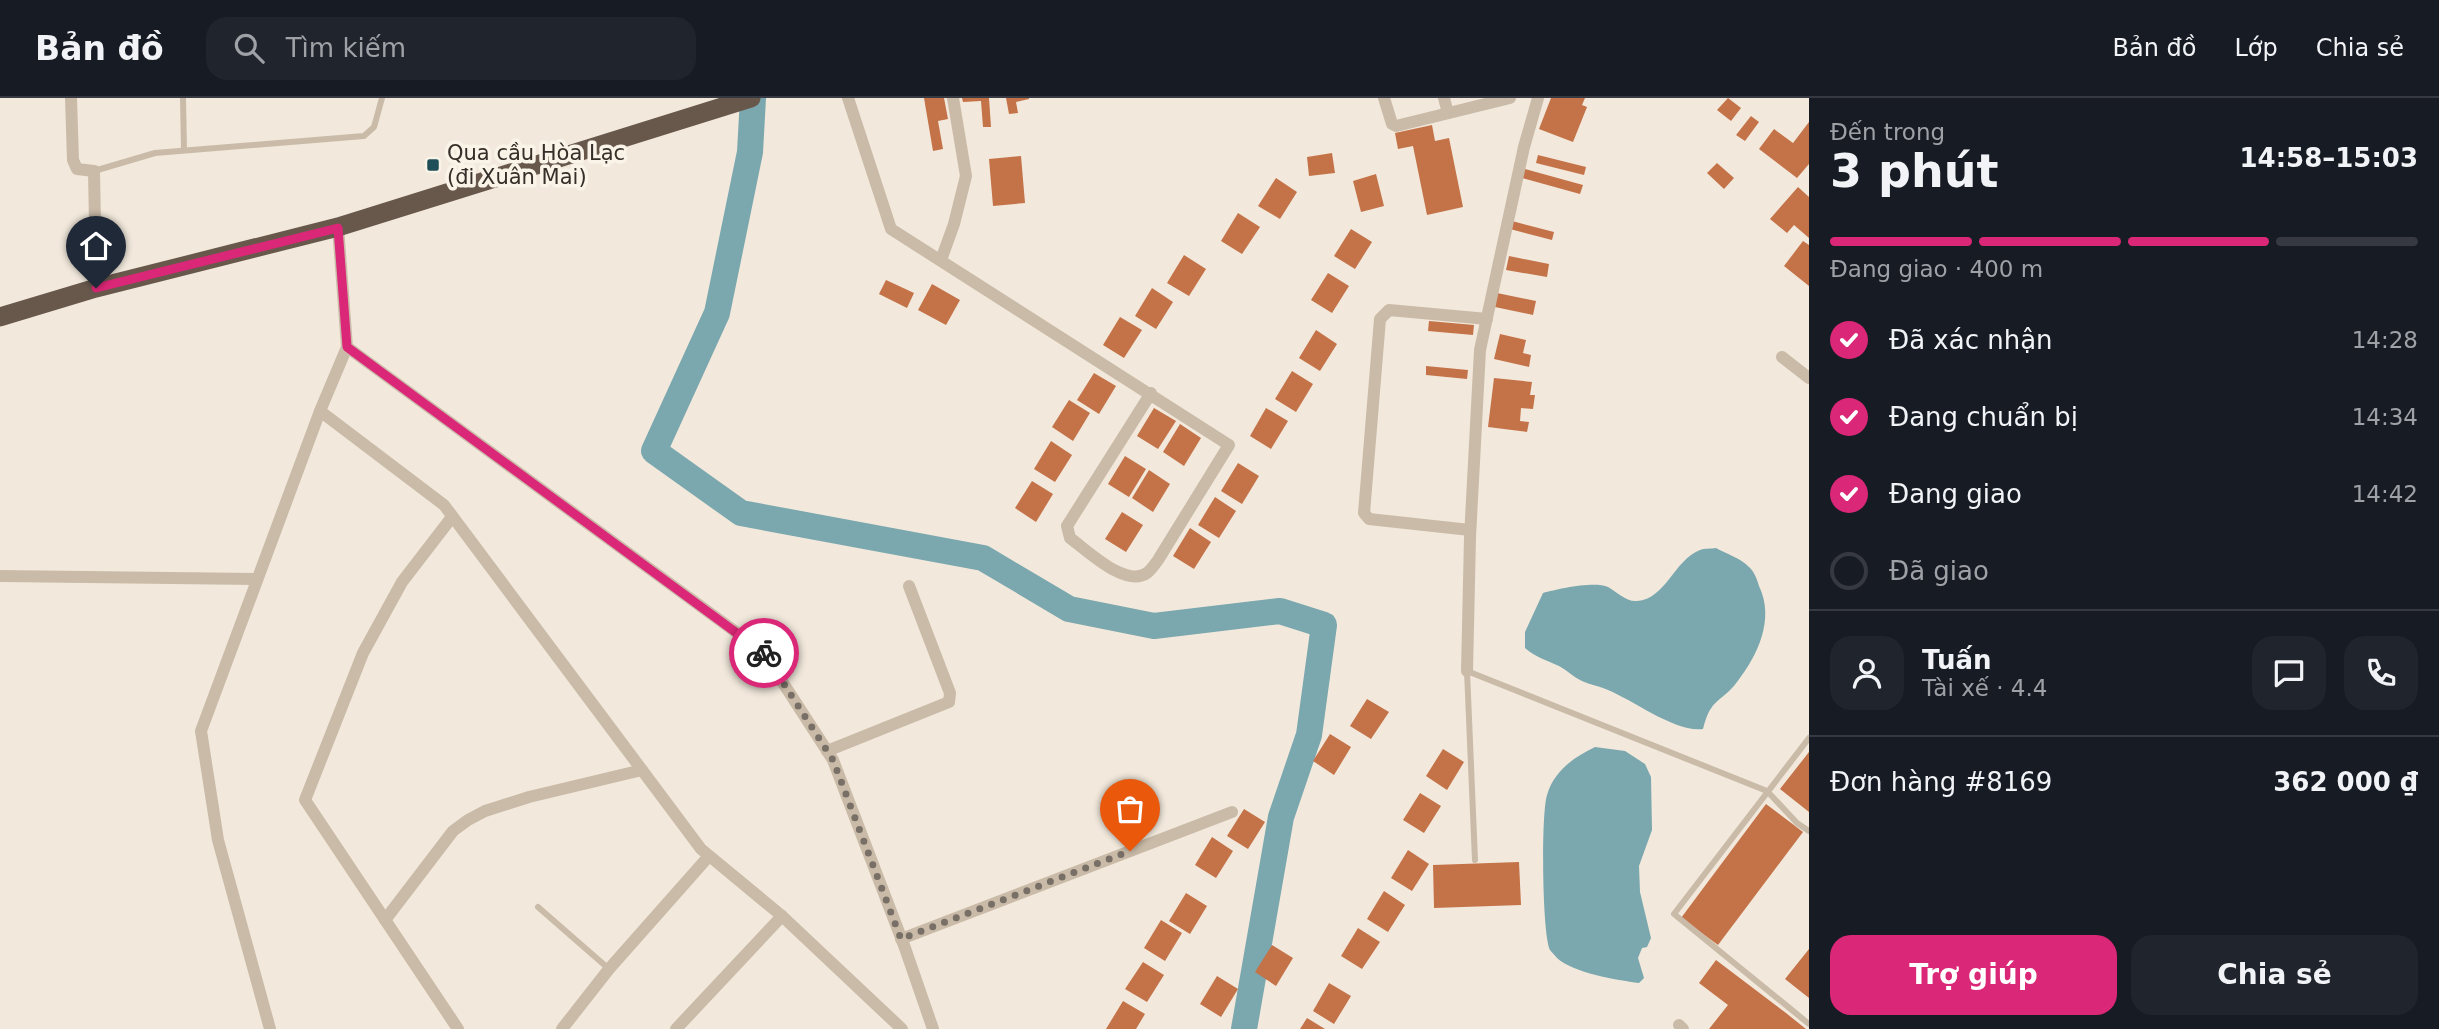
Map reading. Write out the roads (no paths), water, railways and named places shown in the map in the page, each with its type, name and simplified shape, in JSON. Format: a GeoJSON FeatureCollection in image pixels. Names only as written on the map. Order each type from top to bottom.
{"type":"FeatureCollection","features":[{"type":"Feature","properties":{"kind":"highway"},"geometry":{"type":"LineString","coordinates":[[0,317],[96,288],[338,228],[751,98]]}},
{"type":"Feature","properties":{"kind":"street"},"geometry":{"type":"LineString","coordinates":[[71,98],[75,166],[80,171],[94,172],[96,288]]}},
{"type":"Feature","properties":{"kind":"street"},"geometry":{"type":"LineString","coordinates":[[848,98],[891,229],[1151,393],[1229,445],[1158,560],[1147,573],[1135,577],[1121,575],[1070,537],[1067,526],[1151,393]]}},
{"type":"Feature","properties":{"kind":"street"},"geometry":{"type":"LineString","coordinates":[[942,260],[966,176],[953,98]]}},
{"type":"Feature","properties":{"kind":"street"},"geometry":{"type":"LineString","coordinates":[[1384,98],[1392,124],[1396,126],[1510,98]]}},
{"type":"Feature","properties":{"kind":"street"},"geometry":{"type":"LineString","coordinates":[[1444,98],[1448,113]]}},
{"type":"Feature","properties":{"kind":"street"},"geometry":{"type":"LineString","coordinates":[[1466,671],[1470,530],[1480,350],[1524,147],[1538,98]]}},
{"type":"Feature","properties":{"kind":"street"},"geometry":{"type":"LineString","coordinates":[[270,1029],[218,840],[201,731],[320,411],[347,347],[338,228]]}},
{"type":"Feature","properties":{"kind":"street"},"geometry":{"type":"LineString","coordinates":[[1470,530],[1369,519],[1364,513],[1365,499],[1380,319],[1389,310],[1487,319]]}},
{"type":"Feature","properties":{"kind":"street"},"geometry":{"type":"LineString","coordinates":[[347,347],[763,652],[833,760],[933,1029]]}},
{"type":"Feature","properties":{"kind":"street"},"geometry":{"type":"LineString","coordinates":[[1782,358],[1809,378]]}},
{"type":"Feature","properties":{"kind":"street"},"geometry":{"type":"LineString","coordinates":[[320,411],[444,505],[701,849],[782,916],[902,1029]]}},
{"type":"Feature","properties":{"kind":"street"},"geometry":{"type":"LineString","coordinates":[[452,517],[402,582],[363,653],[305,800],[457,1029]]}},
{"type":"Feature","properties":{"kind":"street"},"geometry":{"type":"LineString","coordinates":[[0,576],[257,579]]}},
{"type":"Feature","properties":{"kind":"street"},"geometry":{"type":"LineString","coordinates":[[827,751],[949,702],[950,693],[909,586]]}},
{"type":"Feature","properties":{"kind":"street"},"geometry":{"type":"LineString","coordinates":[[385,920],[453,831],[468,820],[485,811],[529,797],[642,770]]}},
{"type":"Feature","properties":{"kind":"street"},"geometry":{"type":"LineString","coordinates":[[901,939],[1232,812]]}},
{"type":"Feature","properties":{"kind":"street"},"geometry":{"type":"LineString","coordinates":[[562,1029],[609,969],[709,856]]}},
{"type":"Feature","properties":{"kind":"street"},"geometry":{"type":"LineString","coordinates":[[676,1029],[782,916]]}},
{"type":"Feature","properties":{"kind":"lane"},"geometry":{"type":"LineString","coordinates":[[183,98],[184,150]]}},
{"type":"Feature","properties":{"kind":"lane"},"geometry":{"type":"LineString","coordinates":[[94,172],[155,153],[364,136],[374,127],[382,98]]}},
{"type":"Feature","properties":{"kind":"lane"},"geometry":{"type":"LineString","coordinates":[[1475,860],[1466,671],[1767,791],[1797,823],[1809,831]]}},
{"type":"Feature","properties":{"kind":"lane"},"geometry":{"type":"LineString","coordinates":[[1809,738],[1674,914],[1809,1024]]}},
{"type":"Feature","properties":{"kind":"lane"},"geometry":{"type":"LineString","coordinates":[[538,906],[609,969]]}},
{"type":"Feature","properties":{"kind":"water"},"geometry":{"type":"Polygon","coordinates":[[[1716,548],[1742,561],[1752,571],[1764,598],[1765,624],[1752,660],[1737,682],[1709,711],[1703,729],[1692,729],[1668,721],[1618,695],[1588,684],[1525,648],[1525,632],[1543,593],[1576,586],[1602,585],[1629,600],[1647,599],[1663,587],[1691,555],[1702,549],[1716,548]]]}},
{"type":"Feature","properties":{"kind":"water"},"geometry":{"type":"Polygon","coordinates":[[[1595,747],[1625,751],[1645,764],[1651,777],[1652,830],[1639,866],[1640,892],[1651,938],[1638,958],[1644,978],[1639,983],[1573,968],[1557,958],[1550,950],[1547,940],[1543,874],[1547,795],[1554,779],[1566,766],[1595,747]]]}},
{"type":"Feature","properties":{"kind":"waterway"},"geometry":{"type":"LineString","coordinates":[[753,98],[750,152],[717,313],[654,451],[741,513],[983,558],[1069,609],[1154,626],[1280,611],[1324,625],[1309,735],[1281,817],[1244,1029]]}},
{"type":"Feature","properties":{"kind":"place","name":"Qua cầu Hòa Lạc (đi Xuân Mai)"},"geometry":{"type":"Point","coordinates":[433,165]}}]}
